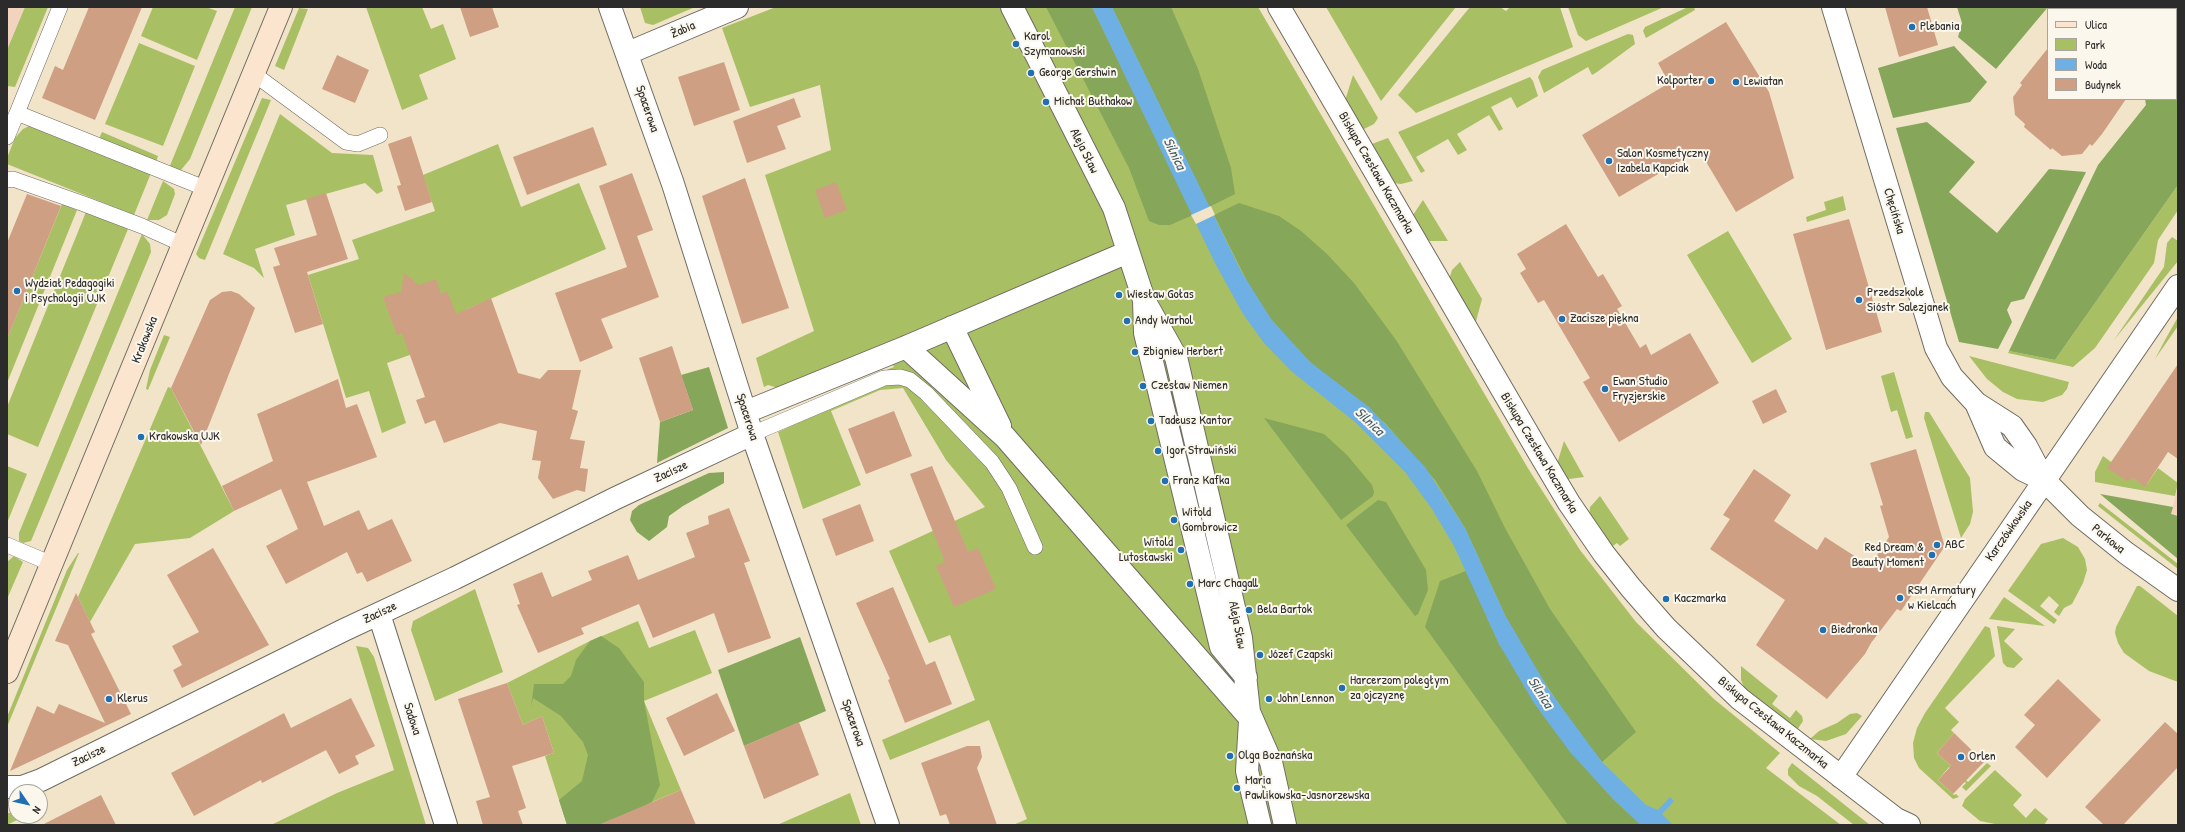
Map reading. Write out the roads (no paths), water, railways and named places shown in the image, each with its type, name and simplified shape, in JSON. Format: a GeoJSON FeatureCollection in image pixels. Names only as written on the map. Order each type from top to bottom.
{"type":"FeatureCollection","features":[{"type":"Feature","properties":{"kind":"street","name":"Krakowska"},"geometry":{"type":"LineString","coordinates":[[7,672],[281,7]]}},
{"type":"Feature","properties":{"kind":"street","name":"Spacerowa"},"geometry":{"type":"LineString","coordinates":[[610,7],[628,53],[673,184],[752,434],[888,825]]}},
{"type":"Feature","properties":{"kind":"street","name":"Żabia"},"geometry":{"type":"LineString","coordinates":[[628,53],[737,7]]}},
{"type":"Feature","properties":{"kind":"street","name":"Aleja Sław"},"geometry":{"type":"LineString","coordinates":[[1012,7],[1114,208],[1144,300],[1160,325],[1178,363],[1242,638],[1250,718],[1247,771],[1260,825]]}},
{"type":"Feature","properties":{"kind":"street","name":"Biskupa Czesława Kaczmarka"},"geometry":{"type":"LineString","coordinates":[[1280,7],[1538,451],[1593,540],[1652,612],[1714,676],[1740,699],[1901,823]]}},
{"type":"Feature","properties":{"kind":"street","name":"Chęcińska"},"geometry":{"type":"LineString","coordinates":[[1833,7],[1936,348],[1952,377],[1976,403],[1995,447],[2023,470],[2044,480]]}},
{"type":"Feature","properties":{"kind":"street"},"geometry":{"type":"LineString","coordinates":[[746,412],[906,347],[1128,252]]}},
{"type":"Feature","properties":{"kind":"street","name":"Karczówkowska"},"geometry":{"type":"LineString","coordinates":[[1840,777],[2178,286]]}},
{"type":"Feature","properties":{"kind":"street","name":"Aleja Sław"},"geometry":{"type":"LineString","coordinates":[[1144,300],[1145,332],[1220,647],[1246,677]]}},
{"type":"Feature","properties":{"kind":"street"},"geometry":{"type":"LineString","coordinates":[[952,327],[1005,437]]}},
{"type":"Feature","properties":{"kind":"street"},"geometry":{"type":"LineString","coordinates":[[906,347],[1005,437],[1215,675],[1250,718]]}},
{"type":"Feature","properties":{"kind":"street","name":"Zacisze"},"geometry":{"type":"LineString","coordinates":[[7,787],[27,786],[41,780],[616,498],[752,434]]}},
{"type":"Feature","properties":{"kind":"street","name":"Parkowa"},"geometry":{"type":"LineString","coordinates":[[2044,480],[2086,521],[2126,553],[2178,590]]}},
{"type":"Feature","properties":{"kind":"street","name":"Sadowa"},"geometry":{"type":"LineString","coordinates":[[379,614],[446,825]]}},
{"type":"Feature","properties":{"kind":"street"},"geometry":{"type":"LineString","coordinates":[[1215,675],[1220,647]]}},
{"type":"Feature","properties":{"kind":"street","name":"Aleja Sław"},"geometry":{"type":"LineString","coordinates":[[1250,718],[1270,762],[1286,825]]}},
{"type":"Feature","properties":{"kind":"lane"},"geometry":{"type":"LineString","coordinates":[[7,137],[60,7]]}},
{"type":"Feature","properties":{"kind":"lane"},"geometry":{"type":"LineString","coordinates":[[254,74],[346,142],[358,144],[380,135]]}},
{"type":"Feature","properties":{"kind":"lane"},"geometry":{"type":"LineString","coordinates":[[17,113],[206,189]]}},
{"type":"Feature","properties":{"kind":"lane"},"geometry":{"type":"LineString","coordinates":[[7,180],[13,179],[84,204],[142,226],[184,245]]}},
{"type":"Feature","properties":{"kind":"lane"},"geometry":{"type":"LineString","coordinates":[[752,434],[884,378],[900,377],[910,380],[926,393],[992,462],[1009,488],[1035,547]]}},
{"type":"Feature","properties":{"kind":"lane"},"geometry":{"type":"LineString","coordinates":[[7,545],[52,564]]}},
{"type":"Feature","properties":{"kind":"water","name":"Silnica"},"geometry":{"type":"Polygon","coordinates":[[[1092,7],[1112,7],[1241,271],[1271,319],[1310,362],[1369,407],[1425,467],[1465,528],[1505,615],[1549,690],[1602,762],[1646,805],[1658,810],[1670,797],[1674,801],[1662,814],[1673,825],[1641,825],[1613,799],[1570,752],[1534,703],[1499,644],[1454,546],[1432,509],[1405,472],[1355,422],[1291,371],[1264,343],[1243,314],[1215,263],[1092,7]]]}},
{"type":"Feature","properties":{"kind":"place","name":"Plebania"},"geometry":{"type":"Point","coordinates":[1912,27]}},
{"type":"Feature","properties":{"kind":"place","name":"Karol Szymanowski"},"geometry":{"type":"Point","coordinates":[1016,44]}},
{"type":"Feature","properties":{"kind":"place","name":"George Gershwin"},"geometry":{"type":"Point","coordinates":[1031,73]}},
{"type":"Feature","properties":{"kind":"place","name":"Kolporter"},"geometry":{"type":"Point","coordinates":[1711,81]}},
{"type":"Feature","properties":{"kind":"place","name":"Lewiatan"},"geometry":{"type":"Point","coordinates":[1736,82]}},
{"type":"Feature","properties":{"kind":"place","name":"Michał Bułhakow"},"geometry":{"type":"Point","coordinates":[1046,102]}},
{"type":"Feature","properties":{"kind":"place","name":"Salon Kosmetyczny Izabela Kapciak"},"geometry":{"type":"Point","coordinates":[1609,161]}},
{"type":"Feature","properties":{"kind":"place","name":"Wydział Pedagogiki i Psychologii UJK"},"geometry":{"type":"Point","coordinates":[17,291]}},
{"type":"Feature","properties":{"kind":"place","name":"Wiesław Gołas"},"geometry":{"type":"Point","coordinates":[1119,295]}},
{"type":"Feature","properties":{"kind":"place","name":"Przedszkole Sióstr Salezjanek"},"geometry":{"type":"Point","coordinates":[1859,300]}},
{"type":"Feature","properties":{"kind":"place","name":"Zacisze piękna"},"geometry":{"type":"Point","coordinates":[1562,319]}},
{"type":"Feature","properties":{"kind":"place","name":"Andy Warhol"},"geometry":{"type":"Point","coordinates":[1127,321]}},
{"type":"Feature","properties":{"kind":"place","name":"Zbigniew Herbert"},"geometry":{"type":"Point","coordinates":[1135,352]}},
{"type":"Feature","properties":{"kind":"place","name":"Czesław Niemen"},"geometry":{"type":"Point","coordinates":[1143,386]}},
{"type":"Feature","properties":{"kind":"place","name":"Ewan Studio Fryzjerskie"},"geometry":{"type":"Point","coordinates":[1605,389]}},
{"type":"Feature","properties":{"kind":"place","name":"Tadeusz Kantor"},"geometry":{"type":"Point","coordinates":[1151,421]}},
{"type":"Feature","properties":{"kind":"place","name":"Krakowska UJK"},"geometry":{"type":"Point","coordinates":[141,437]}},
{"type":"Feature","properties":{"kind":"place","name":"Igor Strawiński"},"geometry":{"type":"Point","coordinates":[1158,451]}},
{"type":"Feature","properties":{"kind":"place","name":"Franz Kafka"},"geometry":{"type":"Point","coordinates":[1165,481]}},
{"type":"Feature","properties":{"kind":"place","name":"Witold Gombrowicz"},"geometry":{"type":"Point","coordinates":[1174,520]}},
{"type":"Feature","properties":{"kind":"place","name":"ABC"},"geometry":{"type":"Point","coordinates":[1937,545]}},
{"type":"Feature","properties":{"kind":"place","name":"Witold Lutosławski"},"geometry":{"type":"Point","coordinates":[1181,550]}},
{"type":"Feature","properties":{"kind":"place","name":"Red Dream & Beauty Moment"},"geometry":{"type":"Point","coordinates":[1932,555]}},
{"type":"Feature","properties":{"kind":"place","name":"Marc Chagall"},"geometry":{"type":"Point","coordinates":[1190,584]}},
{"type":"Feature","properties":{"kind":"place","name":"RSM Armatury w Kielcach"},"geometry":{"type":"Point","coordinates":[1900,598]}},
{"type":"Feature","properties":{"kind":"place","name":"Kaczmarka"},"geometry":{"type":"Point","coordinates":[1666,599]}},
{"type":"Feature","properties":{"kind":"place","name":"Bela Bartok"},"geometry":{"type":"Point","coordinates":[1249,610]}},
{"type":"Feature","properties":{"kind":"place","name":"Biedronka"},"geometry":{"type":"Point","coordinates":[1823,630]}},
{"type":"Feature","properties":{"kind":"place","name":"Józef Czapski"},"geometry":{"type":"Point","coordinates":[1260,655]}},
{"type":"Feature","properties":{"kind":"place","name":"Harcerzom poległym za ojczyznę"},"geometry":{"type":"Point","coordinates":[1342,688]}},
{"type":"Feature","properties":{"kind":"place","name":"Klerus"},"geometry":{"type":"Point","coordinates":[109,699]}},
{"type":"Feature","properties":{"kind":"place","name":"John Lennon"},"geometry":{"type":"Point","coordinates":[1269,699]}},
{"type":"Feature","properties":{"kind":"place","name":"Olga Boznańska"},"geometry":{"type":"Point","coordinates":[1230,756]}},
{"type":"Feature","properties":{"kind":"place","name":"Orlen"},"geometry":{"type":"Point","coordinates":[1961,757]}},
{"type":"Feature","properties":{"kind":"place","name":"Maria Pawlikowska-Jasnorzewska"},"geometry":{"type":"Point","coordinates":[1237,788]}}]}
